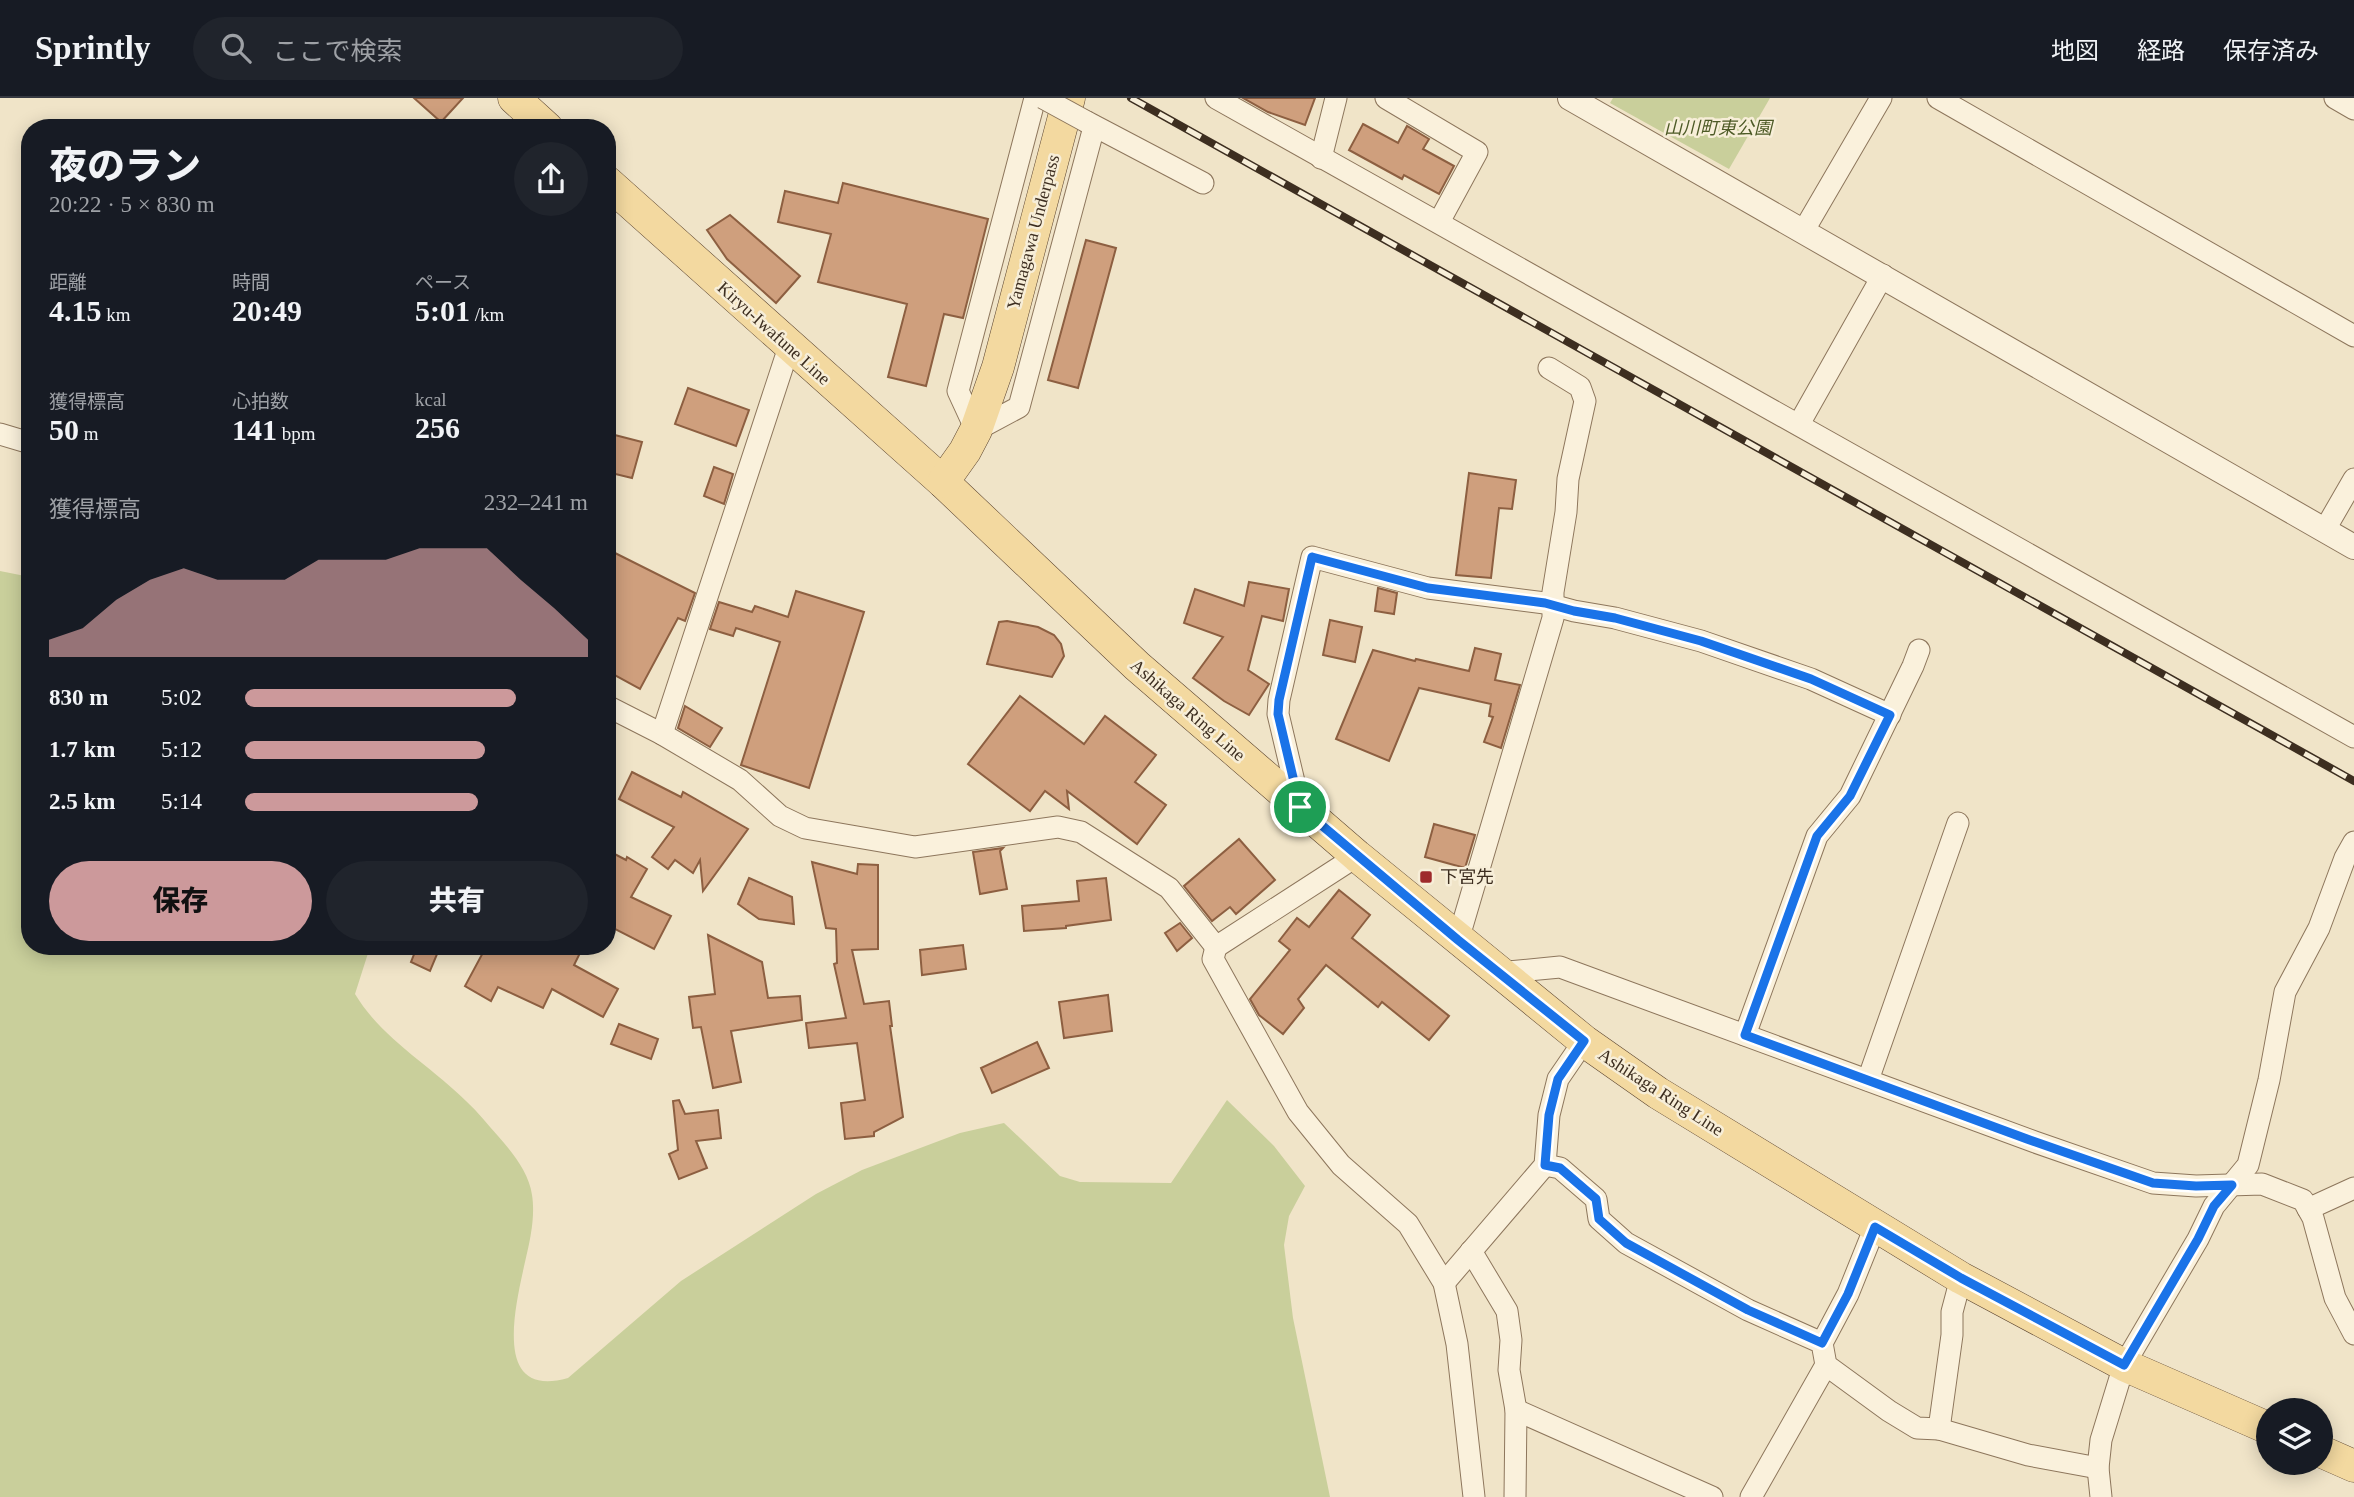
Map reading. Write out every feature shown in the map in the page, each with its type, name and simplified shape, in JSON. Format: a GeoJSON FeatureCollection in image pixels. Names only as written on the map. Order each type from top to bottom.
{"type":"FeatureCollection","features":[{"type":"Feature","properties":{"kind":"main road"},"geometry":{"type":"LineString","coordinates":[[514,98],[537,119]]}},
{"type":"Feature","properties":{"kind":"main road","name":"Yamagawa Underpass"},"geometry":{"type":"LineString","coordinates":[[976,430],[1083,116]]}},
{"type":"Feature","properties":{"kind":"main road","name":"Kiryu-Iwafune Line"},"geometry":{"type":"LineString","coordinates":[[616,191],[943,482]]}},
{"type":"Feature","properties":{"kind":"main road"},"geometry":{"type":"LineString","coordinates":[[943,482],[976,430]]}},
{"type":"Feature","properties":{"kind":"main road","name":"Ashikaga Ring Line"},"geometry":{"type":"LineString","coordinates":[[943,482],[1137,666],[1357,856],[1498,974],[1584,1041],[1658,1093],[1961,1278],[2124,1365],[2256,1423]]}},
{"type":"Feature","properties":{"kind":"main road"},"geometry":{"type":"LineString","coordinates":[[2333,1457],[2354,1466]]}},
{"type":"Feature","properties":{"kind":"street"},"geometry":{"type":"LineString","coordinates":[[1035,98],[958,391],[976,430],[1019,407],[1083,116]]}},
{"type":"Feature","properties":{"kind":"street"},"geometry":{"type":"LineString","coordinates":[[1043,98],[1083,116],[1203,183]]}},
{"type":"Feature","properties":{"kind":"street"},"geometry":{"type":"LineString","coordinates":[[1216,98],[2354,737]]}},
{"type":"Feature","properties":{"kind":"street"},"geometry":{"type":"LineString","coordinates":[[1321,158],[1336,98]]}},
{"type":"Feature","properties":{"kind":"street"},"geometry":{"type":"LineString","coordinates":[[1387,98],[1477,152],[1439,222]]}},
{"type":"Feature","properties":{"kind":"street"},"geometry":{"type":"LineString","coordinates":[[1570,98],[2354,547]]}},
{"type":"Feature","properties":{"kind":"street"},"geometry":{"type":"LineString","coordinates":[[1804,230],[1881,98]]}},
{"type":"Feature","properties":{"kind":"street"},"geometry":{"type":"LineString","coordinates":[[1938,98],[2354,336]]}},
{"type":"Feature","properties":{"kind":"street"},"geometry":{"type":"LineString","coordinates":[[2334,98],[2354,109]]}},
{"type":"Feature","properties":{"kind":"street"},"geometry":{"type":"LineString","coordinates":[[1799,424],[1883,275]]}},
{"type":"Feature","properties":{"kind":"street"},"geometry":{"type":"LineString","coordinates":[[662,734],[789,347]]}},
{"type":"Feature","properties":{"kind":"street"},"geometry":{"type":"LineString","coordinates":[[1458,940],[1553,618],[1568,479],[1585,401],[1580,387],[1549,368]]}},
{"type":"Feature","properties":{"kind":"street"},"geometry":{"type":"LineString","coordinates":[[0,434],[21,440]]}},
{"type":"Feature","properties":{"kind":"street"},"geometry":{"type":"LineString","coordinates":[[2324,531],[2354,479]]}},
{"type":"Feature","properties":{"kind":"street"},"geometry":{"type":"LineString","coordinates":[[1300,807],[1278,714],[1312,557],[1428,588],[1615,618],[1701,641],[1811,679],[1890,715]]}},
{"type":"Feature","properties":{"kind":"street"},"geometry":{"type":"LineString","coordinates":[[1745,1035],[1817,836],[1850,796],[1919,650]]}},
{"type":"Feature","properties":{"kind":"street"},"geometry":{"type":"LineString","coordinates":[[616,711],[740,780],[780,816],[805,828],[915,846],[1058,827],[1081,832],[1169,888],[1216,947]]}},
{"type":"Feature","properties":{"kind":"street"},"geometry":{"type":"LineString","coordinates":[[1868,1080],[1958,824]]}},
{"type":"Feature","properties":{"kind":"street"},"geometry":{"type":"LineString","coordinates":[[2101,1497],[2098,1468],[2101,1440],[2124,1365],[2198,1239],[2214,1206],[2248,1166],[2269,1080],[2285,992],[2319,928],[2345,858],[2354,842]]}},
{"type":"Feature","properties":{"kind":"street"},"geometry":{"type":"LineString","coordinates":[[1357,856],[1216,947],[1213,959],[1298,1112],[1341,1165],[1408,1224],[1444,1283],[1457,1344],[1474,1497]]}},
{"type":"Feature","properties":{"kind":"street"},"geometry":{"type":"LineString","coordinates":[[1498,974],[1560,967],[2153,1183],[2196,1186],[2262,1184],[2303,1200],[2313,1218],[2335,1298],[2354,1334]]}},
{"type":"Feature","properties":{"kind":"street"},"geometry":{"type":"LineString","coordinates":[[1444,1283],[1545,1165],[1549,1115],[1558,1079],[1584,1041]]}},
{"type":"Feature","properties":{"kind":"street"},"geometry":{"type":"LineString","coordinates":[[1545,1165],[1560,1168],[1596,1199],[1599,1219],[1626,1243],[1748,1310],[1822,1343]]}},
{"type":"Feature","properties":{"kind":"street"},"geometry":{"type":"LineString","coordinates":[[2308,1209],[2354,1188]]}},
{"type":"Feature","properties":{"kind":"street"},"geometry":{"type":"LineString","coordinates":[[1751,1497],[1826,1365],[1822,1343],[1848,1294],[1875,1227]]}},
{"type":"Feature","properties":{"kind":"street"},"geometry":{"type":"LineString","coordinates":[[1472,1251],[1507,1311],[1511,1340],[1509,1370],[1516,1410],[1515,1497]]}},
{"type":"Feature","properties":{"kind":"street"},"geometry":{"type":"LineString","coordinates":[[1939,1429],[1952,1335],[1952,1312],[1961,1278]]}},
{"type":"Feature","properties":{"kind":"street"},"geometry":{"type":"LineString","coordinates":[[1826,1365],[1917,1428],[1939,1429],[2028,1455],[2098,1468]]}},
{"type":"Feature","properties":{"kind":"street"},"geometry":{"type":"LineString","coordinates":[[1516,1410],[1712,1497]]}},
{"type":"Feature","properties":{"kind":"green space","name":"山川町東公園"},"geometry":{"type":"Polygon","coordinates":[[[1613,98],[1770,98],[1729,169],[1610,103],[1613,98]]]}},
{"type":"Feature","properties":{"kind":"green space"},"geometry":{"type":"Polygon","coordinates":[[[0,571],[21,575],[21,955],[367,955],[355,994],[366,1010],[392,1038],[475,1110],[509,1149],[528,1179],[533,1200],[533,1219],[514,1331],[516,1354],[524,1372],[541,1381],[568,1378],[681,1281],[816,1194],[862,1170],[960,1133],[1004,1123],[1060,1176],[1080,1182],[1171,1183],[1227,1100],[1274,1146],[1305,1186],[1289,1216],[1284,1245],[1293,1318],[1330,1497],[0,1497],[0,571]]]}},
{"type":"Feature","properties":{"kind":"building"},"geometry":{"type":"Polygon","coordinates":[[[414,98],[463,98],[444,119],[438,119],[414,98]]]}},
{"type":"Feature","properties":{"kind":"building"},"geometry":{"type":"Polygon","coordinates":[[[1243,98],[1315,98],[1305,125],[1268,112],[1243,98]]]}},
{"type":"Feature","properties":{"kind":"building"},"geometry":{"type":"Polygon","coordinates":[[[1363,124],[1398,143],[1407,126],[1429,139],[1423,149],[1454,166],[1439,194],[1404,175],[1402,179],[1349,150],[1363,124]]]}},
{"type":"Feature","properties":{"kind":"building"},"geometry":{"type":"Polygon","coordinates":[[[843,183],[988,219],[963,318],[944,314],[926,386],[888,377],[907,304],[818,282],[831,234],[778,222],[785,191],[838,203],[843,183]]]}},
{"type":"Feature","properties":{"kind":"building"},"geometry":{"type":"Polygon","coordinates":[[[730,215],[800,276],[776,303],[727,259],[707,230],[730,215]]]}},
{"type":"Feature","properties":{"kind":"building"},"geometry":{"type":"Polygon","coordinates":[[[1086,240],[1116,248],[1078,388],[1048,380],[1086,240]]]}},
{"type":"Feature","properties":{"kind":"building"},"geometry":{"type":"Polygon","coordinates":[[[688,388],[749,410],[736,446],[675,424],[688,388]]]}},
{"type":"Feature","properties":{"kind":"building"},"geometry":{"type":"Polygon","coordinates":[[[616,435],[642,442],[632,478],[616,474],[616,435]]]}},
{"type":"Feature","properties":{"kind":"building"},"geometry":{"type":"Polygon","coordinates":[[[714,467],[733,474],[724,504],[704,496],[714,467]]]}},
{"type":"Feature","properties":{"kind":"building"},"geometry":{"type":"Polygon","coordinates":[[[1469,473],[1516,480],[1512,509],[1499,508],[1491,578],[1456,575],[1469,473]]]}},
{"type":"Feature","properties":{"kind":"building"},"geometry":{"type":"Polygon","coordinates":[[[616,554],[695,593],[685,621],[678,618],[640,689],[616,676],[616,554]]]}},
{"type":"Feature","properties":{"kind":"building"},"geometry":{"type":"Polygon","coordinates":[[[1249,582],[1289,589],[1283,621],[1262,616],[1248,670],[1269,684],[1249,715],[1224,701],[1193,678],[1223,637],[1184,623],[1195,589],[1244,606],[1249,582]]]}},
{"type":"Feature","properties":{"kind":"building"},"geometry":{"type":"Polygon","coordinates":[[[1378,588],[1397,593],[1394,614],[1375,611],[1378,588]]]}},
{"type":"Feature","properties":{"kind":"building"},"geometry":{"type":"Polygon","coordinates":[[[796,591],[864,612],[809,788],[741,765],[780,642],[736,628],[733,636],[710,629],[719,602],[752,612],[755,606],[788,617],[796,591]]]}},
{"type":"Feature","properties":{"kind":"building"},"geometry":{"type":"Polygon","coordinates":[[[1330,620],[1362,627],[1355,662],[1323,655],[1330,620]]]}},
{"type":"Feature","properties":{"kind":"building"},"geometry":{"type":"Polygon","coordinates":[[[999,622],[1038,627],[1054,635],[1061,644],[1064,656],[1052,677],[987,664],[999,622]]]}},
{"type":"Feature","properties":{"kind":"building"},"geometry":{"type":"Polygon","coordinates":[[[1475,648],[1501,654],[1495,680],[1520,685],[1501,748],[1484,742],[1493,717],[1489,716],[1491,704],[1419,688],[1389,761],[1336,739],[1373,650],[1469,671],[1475,648]]]}},
{"type":"Feature","properties":{"kind":"building"},"geometry":{"type":"Polygon","coordinates":[[[1020,696],[1084,744],[1105,716],[1156,755],[1135,782],[1166,805],[1137,844],[1067,791],[1069,809],[1045,791],[1030,811],[968,764],[1020,696]]]}},
{"type":"Feature","properties":{"kind":"building"},"geometry":{"type":"Polygon","coordinates":[[[685,706],[722,728],[710,747],[678,728],[685,706]]]}},
{"type":"Feature","properties":{"kind":"building"},"geometry":{"type":"Polygon","coordinates":[[[632,772],[681,797],[683,792],[748,829],[703,891],[700,860],[693,873],[675,860],[668,869],[652,857],[674,827],[619,799],[632,772]]]}},
{"type":"Feature","properties":{"kind":"building"},"geometry":{"type":"Polygon","coordinates":[[[1434,824],[1475,835],[1465,868],[1425,857],[1434,824]]]}},
{"type":"Feature","properties":{"kind":"building"},"geometry":{"type":"Polygon","coordinates":[[[1239,839],[1275,880],[1236,914],[1230,907],[1212,921],[1184,886],[1239,839]]]}},
{"type":"Feature","properties":{"kind":"building"},"geometry":{"type":"Polygon","coordinates":[[[1003,848],[1000,851],[1007,889],[980,894],[973,852],[1003,848]]]}},
{"type":"Feature","properties":{"kind":"building"},"geometry":{"type":"Polygon","coordinates":[[[616,855],[626,860],[627,857],[647,869],[631,897],[671,916],[654,949],[616,930],[616,855]]]}},
{"type":"Feature","properties":{"kind":"building"},"geometry":{"type":"Polygon","coordinates":[[[812,862],[857,874],[858,864],[878,865],[878,949],[852,950],[864,1004],[889,1001],[903,1117],[874,1132],[874,1136],[845,1139],[841,1103],[865,1100],[857,1043],[809,1048],[806,1023],[846,1018],[834,964],[837,963],[836,929],[826,928],[812,862]]]}},
{"type":"Feature","properties":{"kind":"building"},"geometry":{"type":"Polygon","coordinates":[[[749,878],[792,897],[794,924],[759,919],[738,904],[749,878]]]}},
{"type":"Feature","properties":{"kind":"building"},"geometry":{"type":"Polygon","coordinates":[[[1106,878],[1111,920],[1066,928],[1024,931],[1022,906],[1079,901],[1077,881],[1106,878]]]}},
{"type":"Feature","properties":{"kind":"building"},"geometry":{"type":"Polygon","coordinates":[[[1339,890],[1370,915],[1352,938],[1449,1016],[1429,1040],[1382,1002],[1378,1007],[1326,965],[1298,999],[1304,1008],[1283,1034],[1259,1015],[1250,999],[1290,950],[1279,941],[1297,918],[1309,927],[1339,890]]]}},
{"type":"Feature","properties":{"kind":"building"},"geometry":{"type":"Polygon","coordinates":[[[1180,923],[1192,938],[1177,951],[1165,933],[1180,923]]]}},
{"type":"Feature","properties":{"kind":"building"},"geometry":{"type":"Polygon","coordinates":[[[708,935],[762,962],[768,998],[800,996],[802,1020],[731,1031],[741,1082],[713,1088],[701,1027],[693,1028],[689,997],[715,994],[708,935]]]}},
{"type":"Feature","properties":{"kind":"building"},"geometry":{"type":"Polygon","coordinates":[[[963,945],[966,969],[922,975],[920,950],[963,945]]]}},
{"type":"Feature","properties":{"kind":"building"},"geometry":{"type":"Polygon","coordinates":[[[414,955],[437,955],[430,971],[411,962],[414,955]]]}},
{"type":"Feature","properties":{"kind":"building"},"geometry":{"type":"Polygon","coordinates":[[[482,955],[579,955],[574,965],[618,989],[603,1017],[552,989],[543,1008],[498,987],[491,1001],[465,986],[482,955]]]}},
{"type":"Feature","properties":{"kind":"building"},"geometry":{"type":"Polygon","coordinates":[[[1108,995],[1112,1031],[1064,1038],[1059,1002],[1108,995]]]}},
{"type":"Feature","properties":{"kind":"building"},"geometry":{"type":"Polygon","coordinates":[[[619,1024],[658,1039],[651,1059],[611,1044],[619,1024]]]}},
{"type":"Feature","properties":{"kind":"building"},"geometry":{"type":"Polygon","coordinates":[[[1037,1042],[1049,1068],[992,1093],[981,1068],[1037,1042]]]}},
{"type":"Feature","properties":{"kind":"building"},"geometry":{"type":"Polygon","coordinates":[[[679,1100],[685,1114],[718,1110],[721,1138],[696,1141],[707,1168],[679,1179],[669,1154],[678,1150],[673,1101],[679,1100]]]}},
{"type":"Feature","properties":{"kind":"railway"},"geometry":{"type":"LineString","coordinates":[[1131,98],[2354,781]]}},
{"type":"Feature","properties":{"kind":"place","name":"下宮先"},"geometry":{"type":"Point","coordinates":[1426,877]}},
{"type":"Feature","properties":{"kind":"route"},"geometry":{"type":"LineString","coordinates":[[1312,557],[1428,588],[1545,603],[1615,618],[1701,641],[1811,679],[1890,715],[1850,796],[1817,836],[1745,1035],[2153,1183],[2232,1185],[2214,1206],[2198,1239],[2124,1365],[1961,1278],[1875,1227],[1848,1294],[1822,1343],[1748,1310],[1626,1243],[1599,1219],[1596,1199],[1560,1168],[1545,1165],[1549,1115],[1558,1079],[1584,1041],[1498,974],[1300,807],[1278,714],[1312,557]]}}]}
